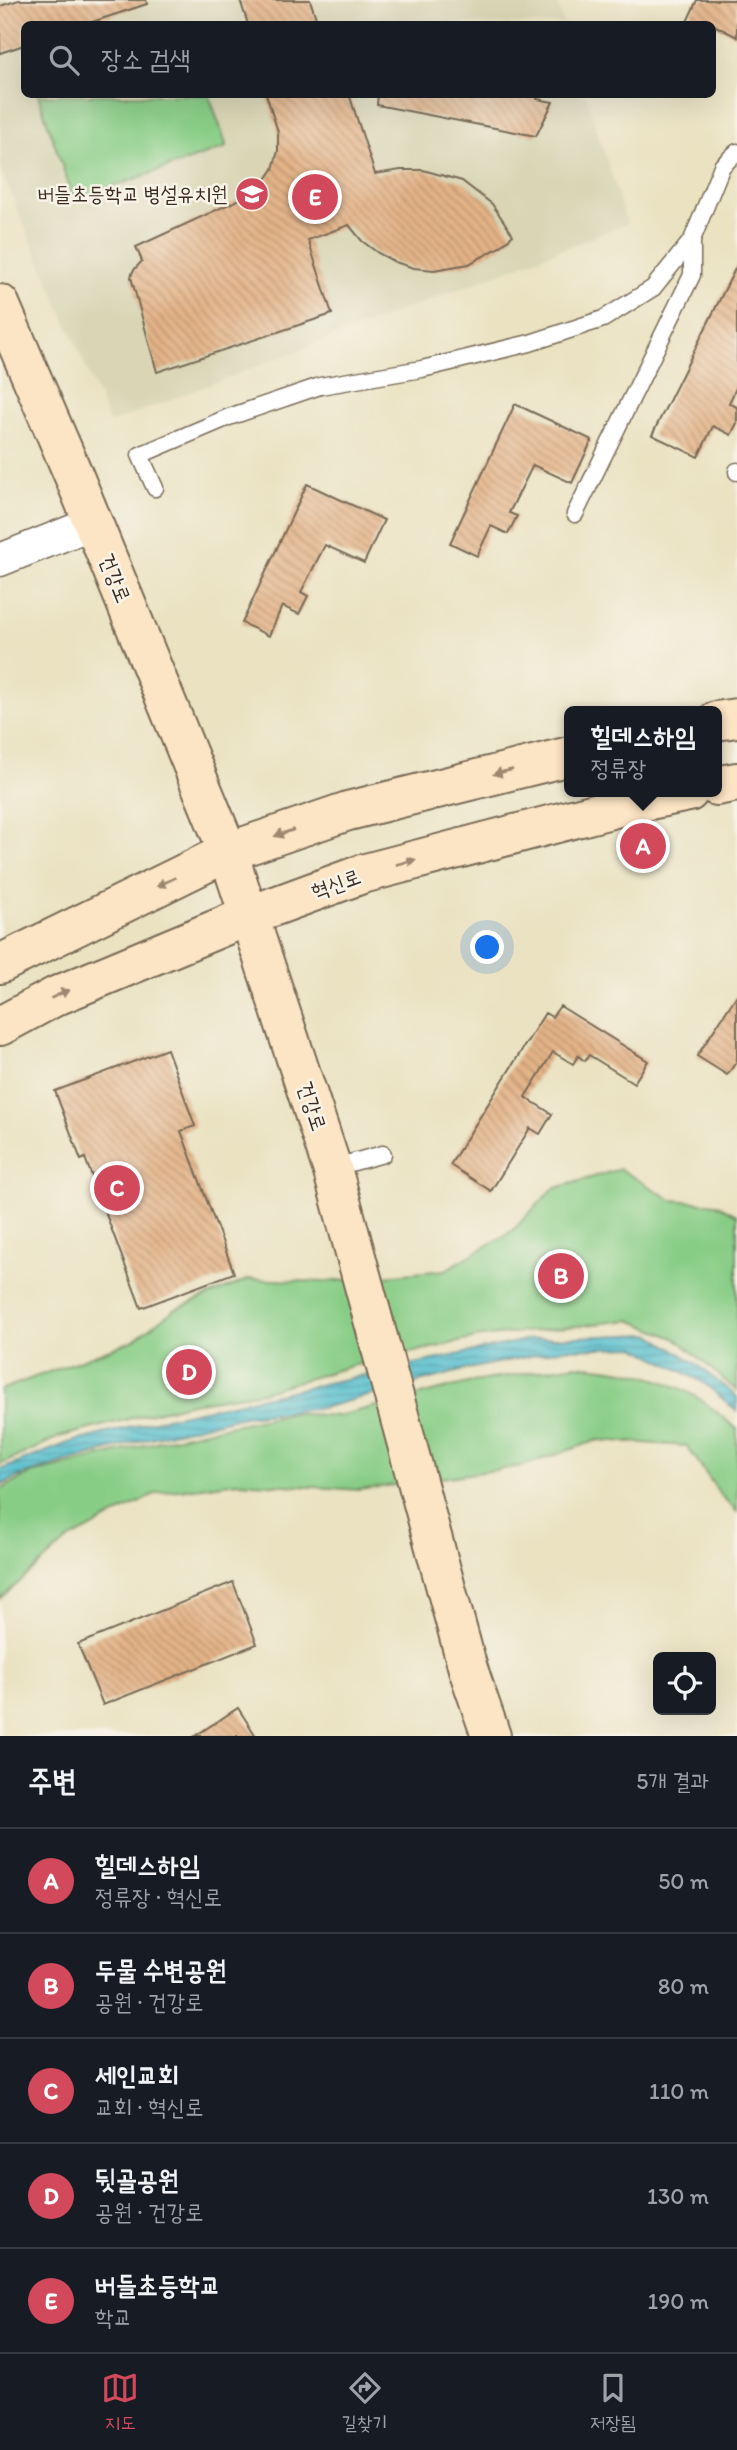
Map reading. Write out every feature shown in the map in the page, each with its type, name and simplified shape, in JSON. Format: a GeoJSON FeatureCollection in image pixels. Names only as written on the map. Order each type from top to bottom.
{"type":"FeatureCollection","features":[{"type":"Feature","properties":{"kind":"street","name":"건강로"},"geometry":{"type":"LineString","coordinates":[[0,304],[228,852],[332,1168],[468,1669]]}},
{"type":"Feature","properties":{"kind":"street"},"geometry":{"type":"LineString","coordinates":[[0,560],[93,523]]}},
{"type":"Feature","properties":{"kind":"street"},"geometry":{"type":"LineString","coordinates":[[0,964],[228,852],[348,811],[564,757]]}},
{"type":"Feature","properties":{"kind":"street","name":"혁신로"},"geometry":{"type":"LineString","coordinates":[[0,1026],[56,996],[248,916],[362,874],[665,797]]}},
{"type":"Feature","properties":{"kind":"street"},"geometry":{"type":"LineString","coordinates":[[468,1669],[470,1736]]}},
{"type":"Feature","properties":{"kind":"street"},"geometry":{"type":"LineString","coordinates":[[468,1669],[491,1736]]}},
{"type":"Feature","properties":{"kind":"lane"},"geometry":{"type":"LineString","coordinates":[[155,488],[140,455],[229,416],[320,386],[422,369],[530,343],[603,319],[653,288],[692,240],[722,166],[737,152]]}},
{"type":"Feature","properties":{"kind":"lane"},"geometry":{"type":"LineString","coordinates":[[575,514],[692,275],[692,240]]}},
{"type":"Feature","properties":{"kind":"lane"},"geometry":{"type":"LineString","coordinates":[[332,1168],[383,1154]]}},
{"type":"Feature","properties":{"kind":"shaded area"},"geometry":{"type":"Polygon","coordinates":[[[0,0],[556,0],[563,21],[21,21],[21,98],[587,98],[627,224],[110,423],[0,169],[0,0]]]}},
{"type":"Feature","properties":{"kind":"green space"},"geometry":{"type":"Polygon","coordinates":[[[39,98],[210,98],[227,147],[74,200],[39,98]]]}},
{"type":"Feature","properties":{"kind":"green space"},"geometry":{"type":"Polygon","coordinates":[[[620,1169],[672,1200],[716,1204],[737,1215],[737,1391],[677,1339],[630,1320],[481,1337],[351,1366],[262,1392],[191,1403],[59,1437],[0,1465],[0,1390],[132,1341],[174,1310],[249,1279],[324,1282],[445,1270],[512,1231],[553,1189],[620,1169]]]}},
{"type":"Feature","properties":{"kind":"green space"},"geometry":{"type":"Polygon","coordinates":[[[575,1365],[606,1368],[667,1383],[701,1400],[737,1429],[737,1512],[720,1494],[687,1446],[598,1440],[523,1466],[360,1490],[238,1482],[157,1493],[68,1540],[0,1599],[0,1490],[30,1474],[168,1439],[290,1413],[338,1416],[472,1382],[575,1365]]]}},
{"type":"Feature","properties":{"kind":"water"},"geometry":{"type":"Polygon","coordinates":[[[650,1334],[698,1365],[737,1397],[737,1411],[703,1382],[635,1347],[564,1349],[468,1369],[322,1408],[244,1416],[146,1439],[24,1474],[0,1486],[0,1470],[68,1443],[162,1419],[530,1339],[650,1334]]]}},
{"type":"Feature","properties":{"kind":"building"},"geometry":{"type":"Polygon","coordinates":[[[19,0],[146,0],[147,4],[95,21],[21,21],[21,46],[0,53],[0,6],[19,0]]]}},
{"type":"Feature","properties":{"kind":"building"},"geometry":{"type":"Polygon","coordinates":[[[240,0],[310,0],[317,21],[247,21],[240,0]]]}},
{"type":"Feature","properties":{"kind":"building"},"geometry":{"type":"Polygon","coordinates":[[[697,0],[737,0],[737,37],[716,26],[716,21],[687,21],[697,0]]]}},
{"type":"Feature","properties":{"kind":"building"},"geometry":{"type":"Polygon","coordinates":[[[267,98],[350,98],[375,174],[423,170],[462,181],[492,204],[513,235],[500,247],[469,264],[434,270],[414,268],[378,253],[362,241],[349,225],[308,240],[332,314],[157,372],[131,277],[142,261],[136,247],[249,195],[262,185],[273,169],[278,151],[278,132],[267,98]]]}},
{"type":"Feature","properties":{"kind":"building"},"geometry":{"type":"Polygon","coordinates":[[[378,98],[537,98],[553,102],[536,136],[377,105],[378,98]]]}},
{"type":"Feature","properties":{"kind":"building"},"geometry":{"type":"Polygon","coordinates":[[[737,265],[737,386],[729,403],[737,407],[737,423],[731,435],[713,426],[698,457],[652,435],[737,265]]]}},
{"type":"Feature","properties":{"kind":"building"},"geometry":{"type":"Polygon","coordinates":[[[515,404],[592,440],[572,483],[533,465],[509,513],[517,516],[508,534],[491,526],[477,556],[450,543],[515,404]]]}},
{"type":"Feature","properties":{"kind":"building"},"geometry":{"type":"Polygon","coordinates":[[[307,484],[384,520],[364,563],[325,545],[301,592],[308,596],[299,614],[282,606],[269,636],[242,623],[307,484]]]}},
{"type":"Feature","properties":{"kind":"building"},"geometry":{"type":"Polygon","coordinates":[[[737,995],[737,1061],[727,1075],[697,1056],[737,995]]]}},
{"type":"Feature","properties":{"kind":"building"},"geometry":{"type":"Polygon","coordinates":[[[560,1006],[648,1061],[634,1083],[589,1055],[585,1061],[578,1056],[573,1064],[553,1052],[525,1097],[552,1114],[540,1134],[530,1128],[491,1191],[450,1165],[545,1013],[552,1017],[560,1006]]]}},
{"type":"Feature","properties":{"kind":"building"},"geometry":{"type":"Polygon","coordinates":[[[167,1049],[195,1126],[181,1131],[234,1273],[141,1308],[85,1158],[81,1160],[55,1091],[167,1049]]]}},
{"type":"Feature","properties":{"kind":"building"},"geometry":{"type":"Polygon","coordinates":[[[233,1582],[257,1644],[103,1705],[78,1644],[233,1582]]]}},
{"type":"Feature","properties":{"kind":"building"},"geometry":{"type":"Polygon","coordinates":[[[238,1708],[256,1736],[195,1736],[238,1708]]]}},
{"type":"Feature","properties":{"kind":"place","name":"버들초등학교 병설유치원"},"geometry":{"type":"Point","coordinates":[252,194]}},
{"type":"Feature","properties":{"kind":"place","name":"버들초등학교"},"geometry":{"type":"Point","coordinates":[315,197]}},
{"type":"Feature","properties":{"kind":"place","name":"힐데스하임"},"geometry":{"type":"Point","coordinates":[643,846]}},
{"type":"Feature","properties":{"kind":"place","name":"세인교회"},"geometry":{"type":"Point","coordinates":[117,1188]}},
{"type":"Feature","properties":{"kind":"place","name":"두물 수변공원"},"geometry":{"type":"Point","coordinates":[561,1276]}},
{"type":"Feature","properties":{"kind":"place","name":"뒷골공원"},"geometry":{"type":"Point","coordinates":[189,1372]}}]}
